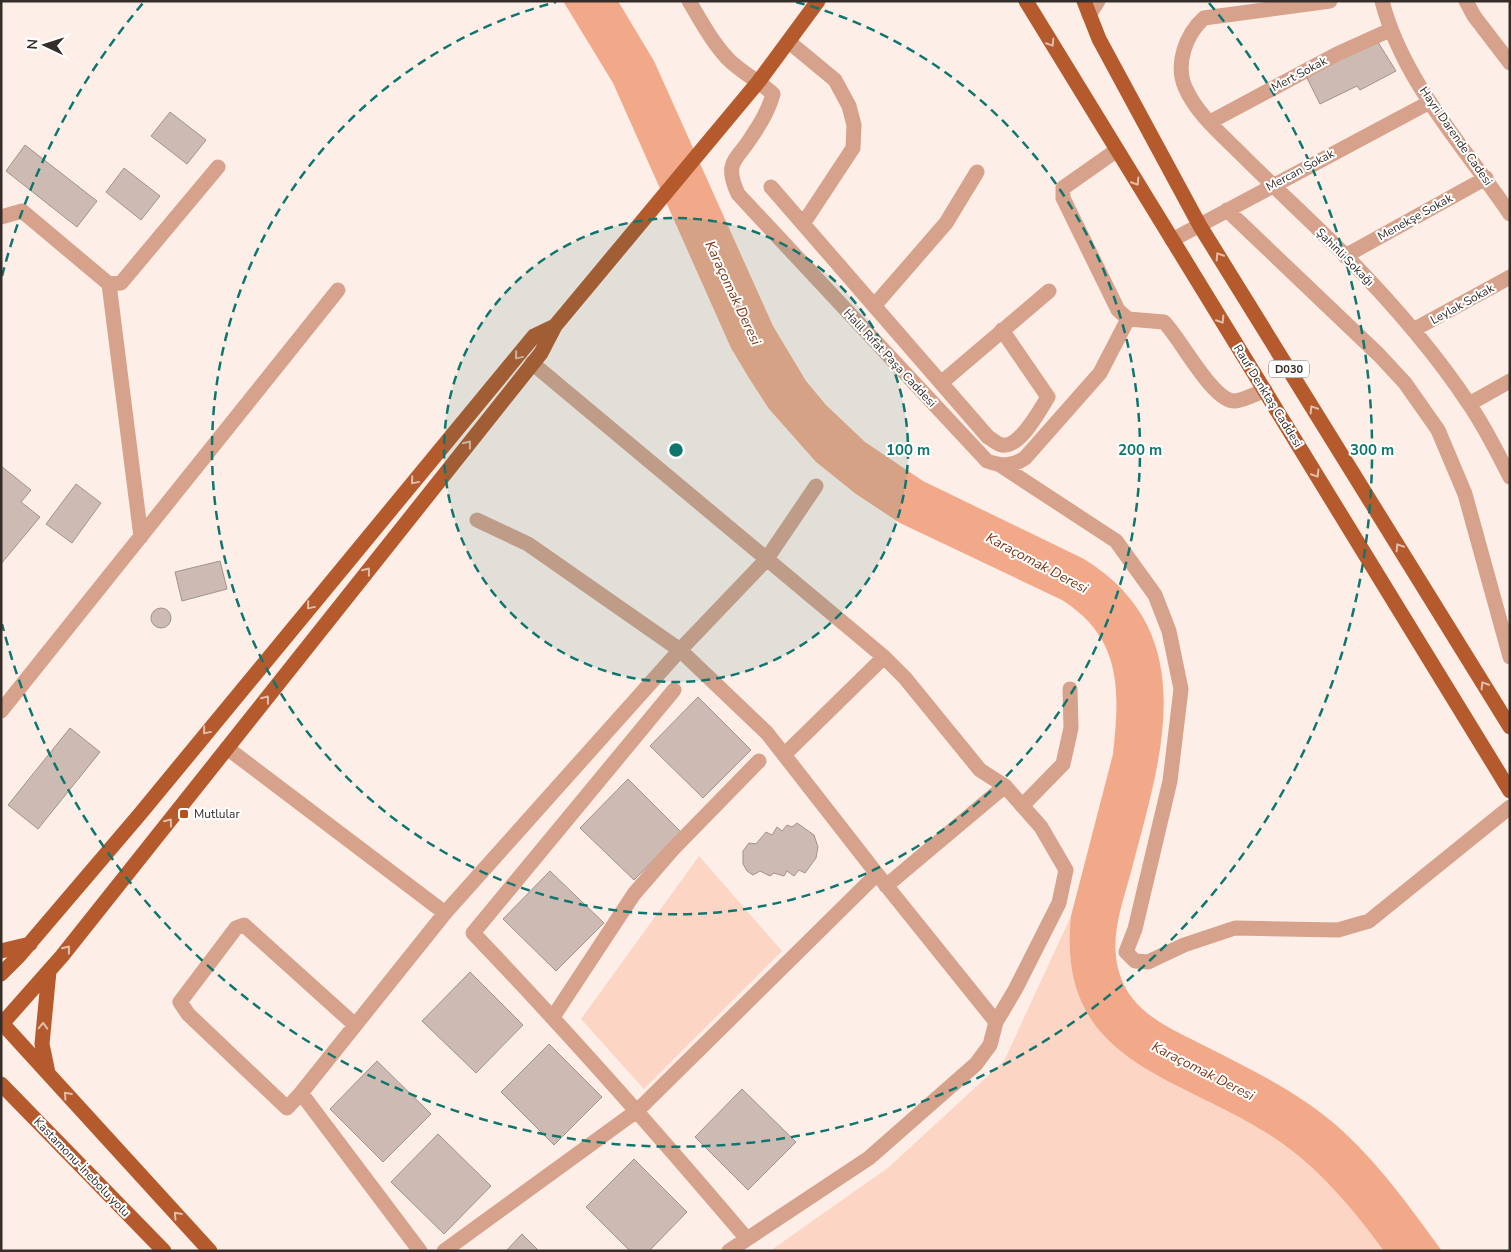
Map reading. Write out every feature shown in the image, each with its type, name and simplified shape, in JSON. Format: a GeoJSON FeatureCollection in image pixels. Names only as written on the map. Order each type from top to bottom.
{"type":"FeatureCollection","features":[{"type":"Feature","properties":{"kind":"main road"},"geometry":{"type":"LineString","coordinates":[[210,1251],[2,1024],[49,971],[227,748],[541,353],[555,326],[759,81],[818,1]]}},
{"type":"Feature","properties":{"kind":"main road","name":"Rauf Denktaş Caddesi"},"geometry":{"type":"LineString","coordinates":[[1026,1],[1510,791]]}},
{"type":"Feature","properties":{"kind":"main road","name":"D030"},"geometry":{"type":"LineString","coordinates":[[1086,8],[1099,39],[1200,226],[1510,727]]}},
{"type":"Feature","properties":{"kind":"main road"},"geometry":{"type":"LineString","coordinates":[[1,974],[30,944],[140,814],[534,336],[555,326]]}},
{"type":"Feature","properties":{"kind":"main road"},"geometry":{"type":"LineString","coordinates":[[1,951],[30,944]]}},
{"type":"Feature","properties":{"kind":"main road"},"geometry":{"type":"LineString","coordinates":[[49,971],[42,1044],[49,1074]]}},
{"type":"Feature","properties":{"kind":"main road","name":"Kastamonu-İnebolu yolu"},"geometry":{"type":"LineString","coordinates":[[1,1084],[164,1251]]}},
{"type":"Feature","properties":{"kind":"street"},"geometry":{"type":"LineString","coordinates":[[689,1],[722,52],[743,72],[759,81]]}},
{"type":"Feature","properties":{"kind":"street"},"geometry":{"type":"LineString","coordinates":[[1086,8],[1098,1]]}},
{"type":"Feature","properties":{"kind":"street","name":"Şahinli Sokağı"},"geometry":{"type":"LineString","coordinates":[[1330,1],[1204,18],[1194,27],[1185,46],[1181,66],[1184,84],[1191,100],[1210,122],[1345,256],[1413,330],[1469,404],[1510,477]]}},
{"type":"Feature","properties":{"kind":"street","name":"Hayri Darende Cadesi"},"geometry":{"type":"LineString","coordinates":[[1382,1],[1390,30],[1430,102],[1510,214]]}},
{"type":"Feature","properties":{"kind":"street"},"geometry":{"type":"LineString","coordinates":[[1466,1],[1474,16],[1510,63]]}},
{"type":"Feature","properties":{"kind":"street","name":"Mert Sokak"},"geometry":{"type":"LineString","coordinates":[[1210,122],[1337,54],[1390,30]]}},
{"type":"Feature","properties":{"kind":"street"},"geometry":{"type":"LineString","coordinates":[[789,42],[835,80],[848,106],[854,125],[853,148],[803,224]]}},
{"type":"Feature","properties":{"kind":"street","name":"Halil Rıfat Paşa Caddesi"},"geometry":{"type":"LineString","coordinates":[[759,81],[773,94],[752,137],[734,158],[731,178],[738,194],[986,461],[1000,465]]}},
{"type":"Feature","properties":{"kind":"street","name":"Mercan Sokak"},"geometry":{"type":"LineString","coordinates":[[1172,240],[1272,184],[1430,102]]}},
{"type":"Feature","properties":{"kind":"street"},"geometry":{"type":"LineString","coordinates":[[1117,150],[1073,179],[1063,188],[1063,198],[1118,310],[1128,319],[1164,322],[1176,334],[1213,390],[1224,398],[1236,401],[1265,390]]}},
{"type":"Feature","properties":{"kind":"street"},"geometry":{"type":"LineString","coordinates":[[109,284],[121,283],[218,168]]}},
{"type":"Feature","properties":{"kind":"street","name":"Halil Rıfat Paşa Caddesi"},"geometry":{"type":"LineString","coordinates":[[874,306],[946,223],[976,172]]}},
{"type":"Feature","properties":{"kind":"street","name":"Menekşe Sokak"},"geometry":{"type":"LineString","coordinates":[[1345,256],[1486,178]]}},
{"type":"Feature","properties":{"kind":"street","name":"Halil Rıfat Paşa Caddesi"},"geometry":{"type":"LineString","coordinates":[[770,187],[988,436],[1000,445],[1010,444],[1018,440],[1048,397],[1002,330]]}},
{"type":"Feature","properties":{"kind":"street"},"geometry":{"type":"LineString","coordinates":[[1227,210],[1379,355],[1404,383],[1438,430],[1465,494],[1510,657]]}},
{"type":"Feature","properties":{"kind":"street"},"geometry":{"type":"LineString","coordinates":[[1,217],[22,211],[109,284],[141,537]]}},
{"type":"Feature","properties":{"kind":"street","name":"Leylak Sokak"},"geometry":{"type":"LineString","coordinates":[[1413,330],[1510,277]]}},
{"type":"Feature","properties":{"kind":"street"},"geometry":{"type":"LineString","coordinates":[[1,711],[338,290]]}},
{"type":"Feature","properties":{"kind":"street","name":"Halil Rıfat Paşa Caddesi"},"geometry":{"type":"LineString","coordinates":[[941,383],[1049,291]]}},
{"type":"Feature","properties":{"kind":"street"},"geometry":{"type":"LineString","coordinates":[[1000,465],[1016,464],[1025,458],[1100,373],[1128,319]]}},
{"type":"Feature","properties":{"kind":"street"},"geometry":{"type":"LineString","coordinates":[[532,363],[884,658],[905,678],[980,770],[1005,786],[1041,827],[1066,870],[1059,903],[1016,990],[996,1022],[990,1045],[976,1064],[869,1158],[729,1251]]}},
{"type":"Feature","properties":{"kind":"street"},"geometry":{"type":"LineString","coordinates":[[1469,404],[1510,382]]}},
{"type":"Feature","properties":{"kind":"street"},"geometry":{"type":"LineString","coordinates":[[1000,465],[1036,491],[1116,541],[1155,594],[1169,631],[1181,689],[1170,781],[1135,929],[1126,952],[1135,961],[1148,962],[1184,945],[1235,928],[1338,930],[1369,921],[1510,807]]}},
{"type":"Feature","properties":{"kind":"street"},"geometry":{"type":"LineString","coordinates":[[355,1025],[244,925],[236,928],[180,1002],[188,1014],[287,1108],[301,1093],[445,913],[680,650],[766,560],[816,486]]}},
{"type":"Feature","properties":{"kind":"street"},"geometry":{"type":"LineString","coordinates":[[477,520],[528,544],[680,650],[767,733],[881,880],[996,1022]]}},
{"type":"Feature","properties":{"kind":"street"},"geometry":{"type":"LineString","coordinates":[[785,754],[884,658]]}},
{"type":"Feature","properties":{"kind":"street"},"geometry":{"type":"LineString","coordinates":[[1022,806],[1063,764],[1071,728],[1070,689]]}},
{"type":"Feature","properties":{"kind":"street"},"geometry":{"type":"LineString","coordinates":[[674,690],[472,934],[553,1016],[638,1110],[747,1239]]}},
{"type":"Feature","properties":{"kind":"street"},"geometry":{"type":"LineString","coordinates":[[227,748],[445,913]]}},
{"type":"Feature","properties":{"kind":"street"},"geometry":{"type":"LineString","coordinates":[[553,1016],[634,894],[759,761]]}},
{"type":"Feature","properties":{"kind":"street"},"geometry":{"type":"LineString","coordinates":[[444,1251],[638,1110],[881,880],[1005,786]]}},
{"type":"Feature","properties":{"kind":"street"},"geometry":{"type":"LineString","coordinates":[[301,1093],[420,1251]]}},
{"type":"Feature","properties":{"kind":"shaded area"},"geometry":{"type":"Polygon","coordinates":[[[699,856],[782,951],[644,1089],[581,1019],[699,856]]]}},
{"type":"Feature","properties":{"kind":"shaded area"},"geometry":{"type":"Polygon","coordinates":[[[1071,916],[1071,966],[1083,1005],[1103,1035],[1131,1059],[1164,1079],[1239,1117],[1292,1151],[1335,1190],[1384,1251],[770,1251],[889,1167],[1004,1061],[1071,916]]]}},
{"type":"Feature","properties":{"kind":"water","name":"Karaçomak Deresi"},"geometry":{"type":"Polygon","coordinates":[[[563,1],[618,1],[654,61],[773,326],[806,381],[826,405],[865,442],[923,481],[1084,559],[1122,589],[1146,624],[1160,661],[1164,702],[1161,744],[1153,786],[1116,934],[1116,959],[1125,987],[1133,999],[1154,1019],[1274,1082],[1306,1102],[1336,1125],[1379,1169],[1442,1251],[1384,1251],[1334,1190],[1292,1151],[1239,1117],[1164,1079],[1131,1059],[1103,1035],[1083,1005],[1071,966],[1071,916],[1113,754],[1116,687],[1113,667],[1106,649],[1096,631],[1082,615],[1062,600],[900,523],[856,494],[816,462],[769,409],[731,348],[613,83],[563,1]]]}},
{"type":"Feature","properties":{"kind":"building"},"geometry":{"type":"Polygon","coordinates":[[[1376,39],[1396,71],[1360,90],[1357,86],[1320,104],[1305,74],[1376,39]]]}},
{"type":"Feature","properties":{"kind":"building"},"geometry":{"type":"Polygon","coordinates":[[[170,112],[206,140],[187,164],[151,136],[170,112]]]}},
{"type":"Feature","properties":{"kind":"building"},"geometry":{"type":"Polygon","coordinates":[[[25,145],[97,201],[77,227],[6,171],[25,145]]]}},
{"type":"Feature","properties":{"kind":"building"},"geometry":{"type":"Polygon","coordinates":[[[124,168],[160,196],[141,220],[106,192],[124,168]]]}},
{"type":"Feature","properties":{"kind":"building"},"geometry":{"type":"Polygon","coordinates":[[[1,466],[31,490],[21,502],[40,517],[1,564],[1,466]]]}},
{"type":"Feature","properties":{"kind":"building"},"geometry":{"type":"Polygon","coordinates":[[[76,484],[101,503],[72,543],[46,524],[76,484]]]}},
{"type":"Feature","properties":{"kind":"building"},"geometry":{"type":"Polygon","coordinates":[[[220,561],[227,589],[182,601],[175,572],[220,561]]]}},
{"type":"Feature","properties":{"kind":"building"},"geometry":{"type":"Polygon","coordinates":[[[161,608],[168,611],[171,618],[168,625],[161,628],[154,625],[151,618],[154,611],[161,608]]]}},
{"type":"Feature","properties":{"kind":"building"},"geometry":{"type":"Polygon","coordinates":[[[698,697],[751,750],[703,798],[650,746],[698,697]]]}},
{"type":"Feature","properties":{"kind":"building"},"geometry":{"type":"Polygon","coordinates":[[[70,728],[100,752],[38,829],[8,805],[70,728]]]}},
{"type":"Feature","properties":{"kind":"building"},"geometry":{"type":"Polygon","coordinates":[[[628,779],[681,832],[634,880],[580,828],[628,779]]]}},
{"type":"Feature","properties":{"kind":"building"},"geometry":{"type":"Polygon","coordinates":[[[797,823],[814,835],[818,847],[816,858],[805,873],[799,870],[794,876],[787,871],[784,876],[774,873],[770,876],[760,871],[753,875],[747,871],[743,864],[743,851],[749,843],[756,844],[766,832],[772,835],[777,827],[782,831],[787,825],[792,827],[797,823]]]}},
{"type":"Feature","properties":{"kind":"building"},"geometry":{"type":"Polygon","coordinates":[[[550,871],[604,923],[556,971],[503,919],[550,871]]]}},
{"type":"Feature","properties":{"kind":"building"},"geometry":{"type":"Polygon","coordinates":[[[470,972],[523,1025],[476,1073],[422,1021],[470,972]]]}},
{"type":"Feature","properties":{"kind":"building"},"geometry":{"type":"Polygon","coordinates":[[[549,1044],[602,1097],[554,1145],[501,1092],[549,1044]]]}},
{"type":"Feature","properties":{"kind":"building"},"geometry":{"type":"Polygon","coordinates":[[[377,1061],[431,1114],[383,1162],[330,1109],[377,1061]]]}},
{"type":"Feature","properties":{"kind":"building"},"geometry":{"type":"Polygon","coordinates":[[[742,1089],[796,1142],[748,1190],[695,1137],[742,1089]]]}},
{"type":"Feature","properties":{"kind":"building"},"geometry":{"type":"Polygon","coordinates":[[[438,1134],[491,1186],[444,1234],[391,1182],[438,1134]]]}},
{"type":"Feature","properties":{"kind":"building"},"geometry":{"type":"Polygon","coordinates":[[[634,1159],[687,1212],[649,1251],[630,1251],[586,1207],[634,1159]]]}},
{"type":"Feature","properties":{"kind":"building"},"geometry":{"type":"Polygon","coordinates":[[[522,1234],[539,1251],[506,1251],[522,1234]]]}},
{"type":"Feature","properties":{"kind":"place","name":"Mutlular"},"geometry":{"type":"Point","coordinates":[184,814]}}]}
